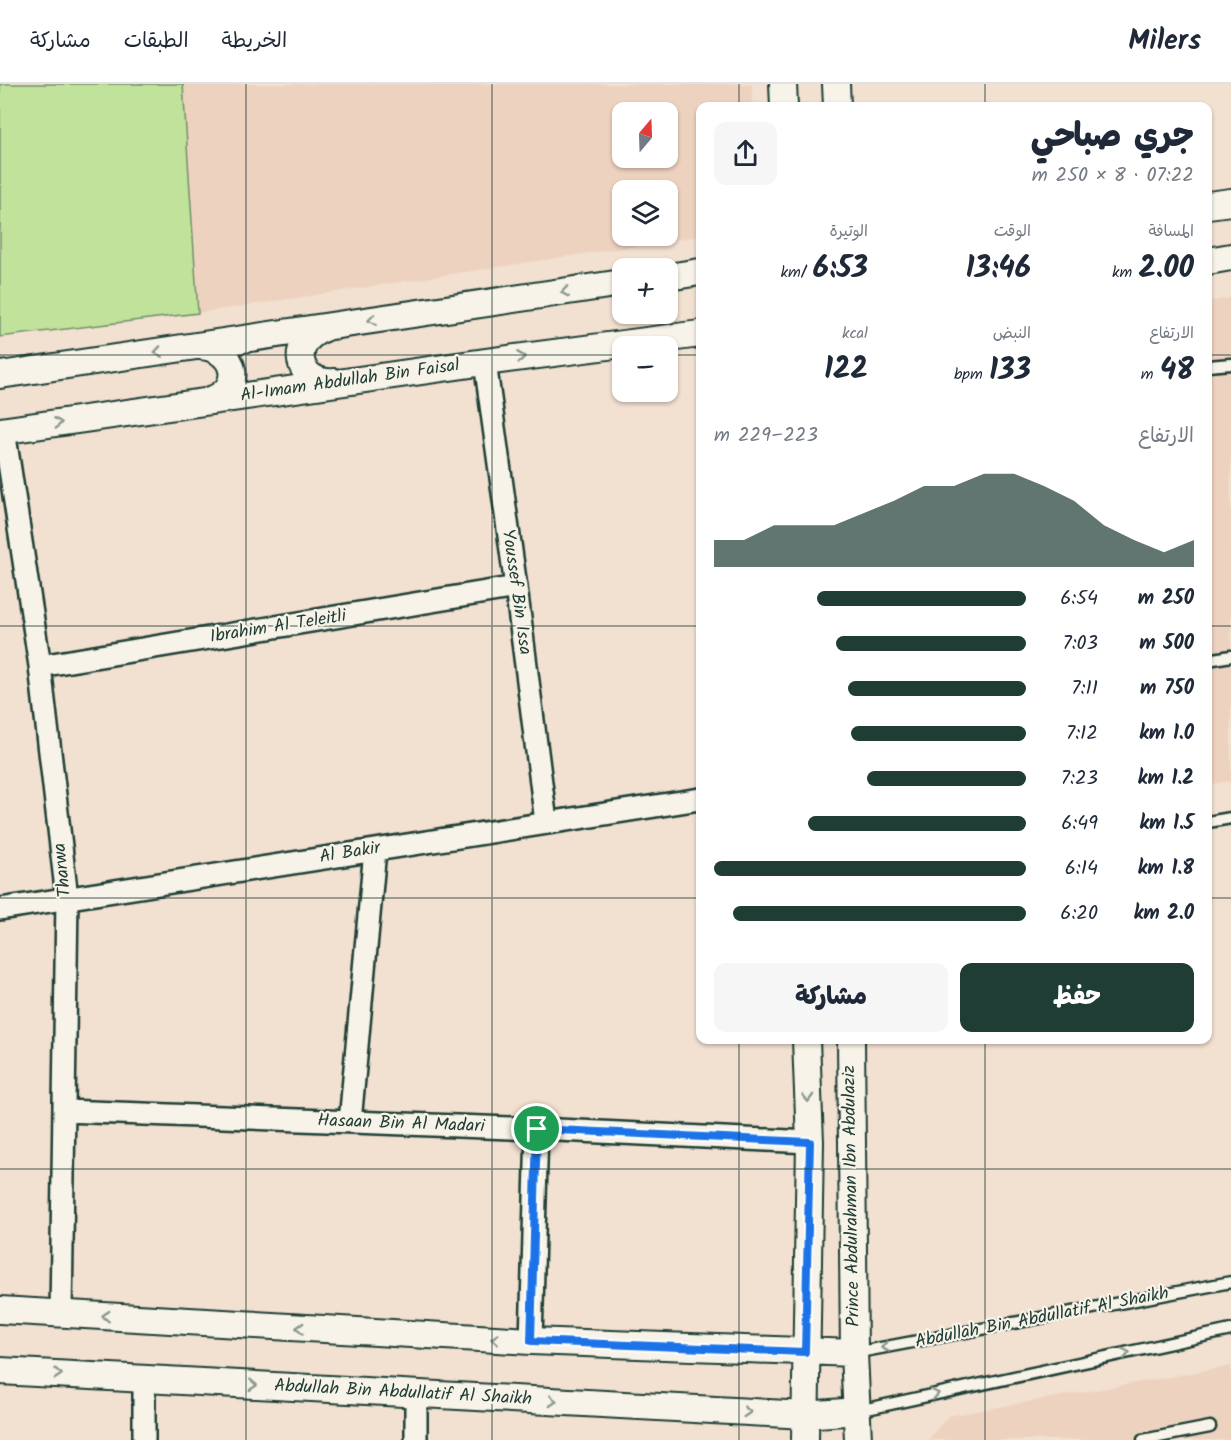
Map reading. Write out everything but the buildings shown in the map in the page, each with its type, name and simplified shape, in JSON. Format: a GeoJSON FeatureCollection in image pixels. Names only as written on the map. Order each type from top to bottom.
{"type":"FeatureCollection","features":[{"type":"Feature","properties":{"kind":"street"},"geometry":{"type":"LineString","coordinates":[[783,84],[784,102]]}},
{"type":"Feature","properties":{"kind":"street"},"geometry":{"type":"LineString","coordinates":[[836,84],[837,102]]}},
{"type":"Feature","properties":{"kind":"street"},"geometry":{"type":"LineString","coordinates":[[1212,204],[1231,202]]}},
{"type":"Feature","properties":{"kind":"street"},"geometry":{"type":"LineString","coordinates":[[1212,260],[1231,258]]}},
{"type":"Feature","properties":{"kind":"street"},"geometry":{"type":"LineString","coordinates":[[678,275],[696,273]]}},
{"type":"Feature","properties":{"kind":"street"},"geometry":{"type":"LineString","coordinates":[[0,375],[612,284]]}},
{"type":"Feature","properties":{"kind":"street"},"geometry":{"type":"LineString","coordinates":[[328,327],[308,336],[302,346],[302,362],[306,372],[314,379],[325,382],[342,382]]}},
{"type":"Feature","properties":{"kind":"street","name":"Al-Imam Abdullah Bin Faisal"},"geometry":{"type":"LineString","coordinates":[[2,431],[210,400],[696,335]]}},
{"type":"Feature","properties":{"kind":"street"},"geometry":{"type":"LineString","coordinates":[[194,346],[207,346],[218,350],[227,358],[232,369],[231,381],[225,392],[210,400]]}},
{"type":"Feature","properties":{"kind":"street","name":"Youssef Bin Issa"},"geometry":{"type":"LineString","coordinates":[[485,362],[546,822]]}},
{"type":"Feature","properties":{"kind":"street","name":"Tharwa"},"geometry":{"type":"LineString","coordinates":[[2,431],[40,666],[67,898],[61,1314]]}},
{"type":"Feature","properties":{"kind":"street","name":"Ibrahim Al Teleitli"},"geometry":{"type":"LineString","coordinates":[[40,666],[516,587]]}},
{"type":"Feature","properties":{"kind":"street","name":"Al Bakir"},"geometry":{"type":"LineString","coordinates":[[0,909],[696,800]]}},
{"type":"Feature","properties":{"kind":"street"},"geometry":{"type":"LineString","coordinates":[[350,1122],[375,850]]}},
{"type":"Feature","properties":{"kind":"street"},"geometry":{"type":"LineString","coordinates":[[805,1428],[810,1142],[806,1044]]}},
{"type":"Feature","properties":{"kind":"street","name":"Prince Abdulrahman Ibn Abdulaziz"},"geometry":{"type":"LineString","coordinates":[[850,1044],[854,1353],[857,1411]]}},
{"type":"Feature","properties":{"kind":"street","name":"Hasaan Bin Al Madari"},"geometry":{"type":"LineString","coordinates":[[64,1111],[810,1142]]}},
{"type":"Feature","properties":{"kind":"street"},"geometry":{"type":"LineString","coordinates":[[531,1341],[537,1129]]}},
{"type":"Feature","properties":{"kind":"street"},"geometry":{"type":"LineString","coordinates":[[0,1310],[531,1341],[854,1353]]}},
{"type":"Feature","properties":{"kind":"street","name":"Abdullah Bin Abdullatif Al Shaikh"},"geometry":{"type":"LineString","coordinates":[[0,1371],[416,1393],[805,1428],[857,1411]]}},
{"type":"Feature","properties":{"kind":"street"},"geometry":{"type":"LineString","coordinates":[[144,1379],[144,1440]]}},
{"type":"Feature","properties":{"kind":"street"},"geometry":{"type":"LineString","coordinates":[[416,1393],[416,1440]]}},
{"type":"Feature","properties":{"kind":"street"},"geometry":{"type":"LineString","coordinates":[[857,1411],[858,1440]]}},
{"type":"Feature","properties":{"kind":"lane"},"geometry":{"type":"LineString","coordinates":[[1212,366],[1231,364]]}},
{"type":"Feature","properties":{"kind":"lane"},"geometry":{"type":"LineString","coordinates":[[1212,659],[1231,656]]}},
{"type":"Feature","properties":{"kind":"lane"},"geometry":{"type":"LineString","coordinates":[[1212,821],[1231,818]]}},
{"type":"Feature","properties":{"kind":"lane","name":"Abdullah Bin Abdullatif Al Shaikh"},"geometry":{"type":"LineString","coordinates":[[854,1353],[1231,1282]]}},
{"type":"Feature","properties":{"kind":"lane"},"geometry":{"type":"LineString","coordinates":[[857,1411],[1231,1330]]}},
{"type":"Feature","properties":{"kind":"lane"},"geometry":{"type":"LineString","coordinates":[[1143,1440],[1210,1427]]}},
{"type":"Feature","properties":{"kind":"shaded area"},"geometry":{"type":"Polygon","coordinates":[[[183,84],[752,84],[752,102],[696,102],[696,237],[678,239],[678,180],[612,180],[612,246],[635,246],[198,313],[183,84]]]}},
{"type":"Feature","properties":{"kind":"shaded area"},"geometry":{"type":"Polygon","coordinates":[[[1231,298],[1231,781],[1212,784],[1212,301],[1231,298]]]}},
{"type":"Feature","properties":{"kind":"shaded area"},"geometry":{"type":"Polygon","coordinates":[[[1231,1366],[1231,1440],[928,1440],[948,1416],[1231,1366]]]}},
{"type":"Feature","properties":{"kind":"green space"},"geometry":{"type":"Polygon","coordinates":[[[0,84],[183,84],[198,313],[0,337],[0,84]]]}},
{"type":"Feature","properties":{"kind":"route"},"geometry":{"type":"LineString","coordinates":[[537,1129],[810,1142],[805,1352],[531,1341],[537,1129]]}}]}
